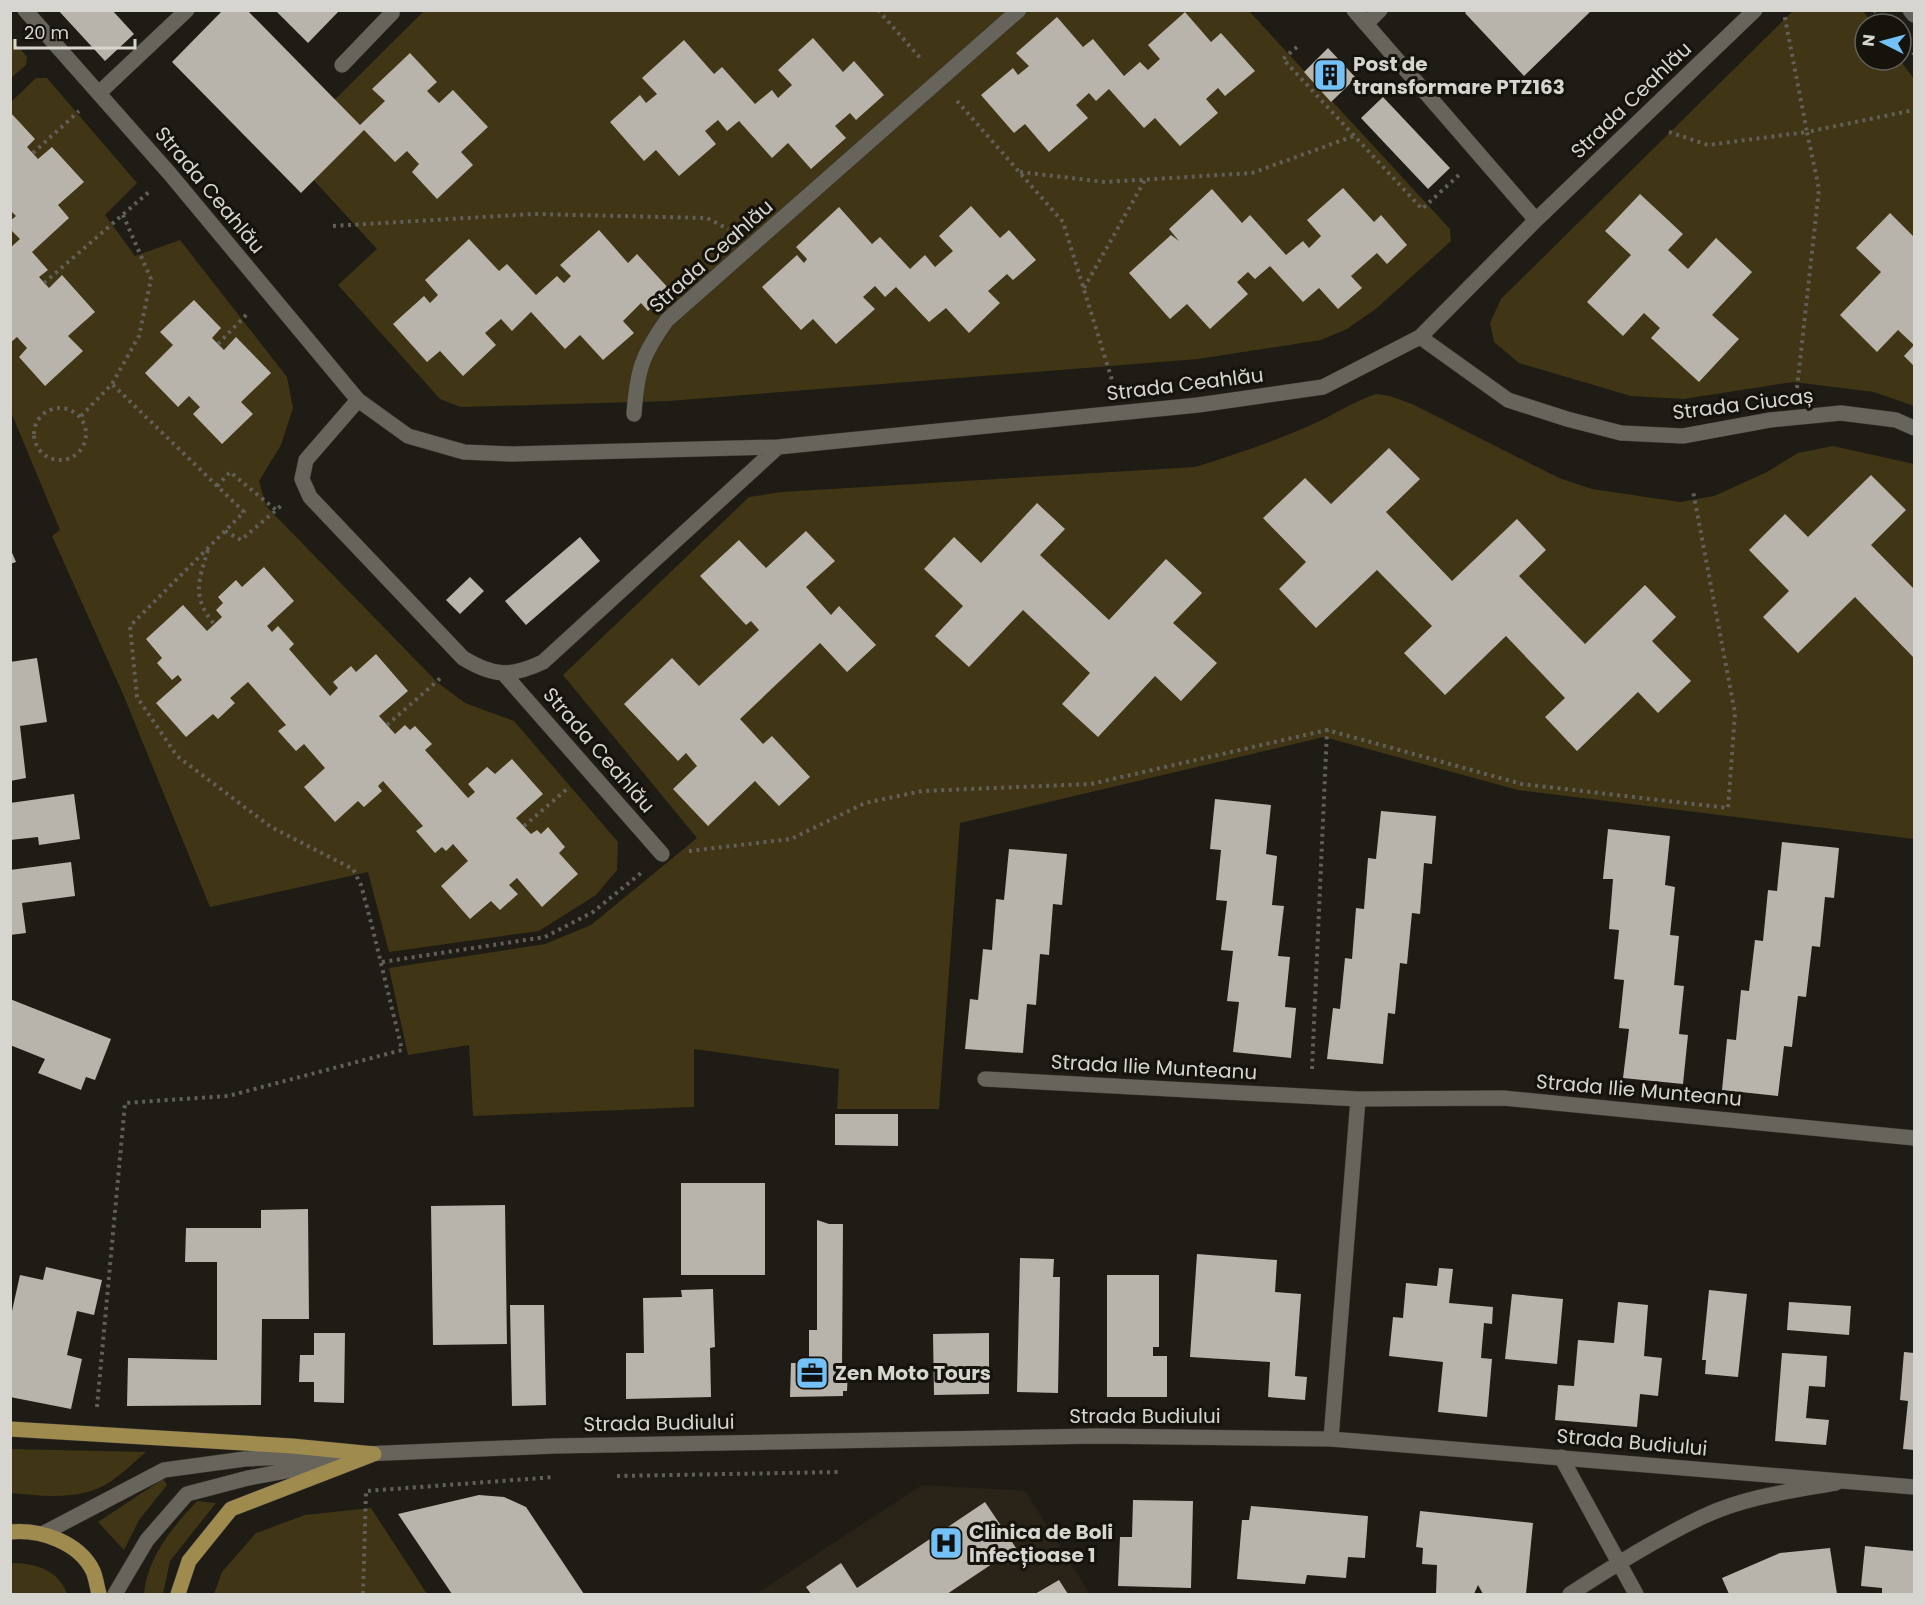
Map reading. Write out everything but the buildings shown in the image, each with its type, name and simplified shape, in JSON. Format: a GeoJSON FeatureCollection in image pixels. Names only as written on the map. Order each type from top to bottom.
{"type":"FeatureCollection","features":[{"type":"Feature","properties":{"kind":"main road"},"geometry":{"type":"LineString","coordinates":[[10,1429],[292,1446],[374,1454]]}},
{"type":"Feature","properties":{"kind":"main road"},"geometry":{"type":"LineString","coordinates":[[178,1594],[189,1561],[231,1509],[374,1454]]}},
{"type":"Feature","properties":{"kind":"main road"},"geometry":{"type":"LineString","coordinates":[[11,1531],[44,1533],[72,1547],[93,1571],[99,1594]]}},
{"type":"Feature","properties":{"kind":"street","name":"Strada Ceahlău"},"geometry":{"type":"LineString","coordinates":[[25,10],[99,93],[358,400],[408,436],[464,452],[512,454],[778,447],[1198,405],[1323,387],[1420,337],[1536,220],[1755,10]]}},
{"type":"Feature","properties":{"kind":"street"},"geometry":{"type":"LineString","coordinates":[[99,93],[187,10]]}},
{"type":"Feature","properties":{"kind":"street"},"geometry":{"type":"LineString","coordinates":[[342,65],[392,14],[390,10]]}},
{"type":"Feature","properties":{"kind":"street","name":"Strada Ceahlău"},"geometry":{"type":"LineString","coordinates":[[634,414],[636,377],[648,346],[667,320],[1019,10]]}},
{"type":"Feature","properties":{"kind":"street"},"geometry":{"type":"LineString","coordinates":[[1354,10],[1536,220]]}},
{"type":"Feature","properties":{"kind":"street"},"geometry":{"type":"LineString","coordinates":[[1366,24],[1380,10]]}},
{"type":"Feature","properties":{"kind":"street"},"geometry":{"type":"LineString","coordinates":[[1910,10],[1914,15]]}},
{"type":"Feature","properties":{"kind":"street","name":"Strada Ciucaș"},"geometry":{"type":"LineString","coordinates":[[1420,337],[1508,400],[1567,420],[1622,433],[1683,436],[1770,420],[1841,413],[1896,420],[1914,428]]}},
{"type":"Feature","properties":{"kind":"street"},"geometry":{"type":"LineString","coordinates":[[358,400],[306,460],[302,479],[310,497],[463,658],[483,670],[504,674]]}},
{"type":"Feature","properties":{"kind":"street","name":"Strada Ceahlău"},"geometry":{"type":"LineString","coordinates":[[504,674],[524,671],[543,662],[778,447]]}},
{"type":"Feature","properties":{"kind":"street","name":"Strada Ceahlău"},"geometry":{"type":"LineString","coordinates":[[504,674],[663,854]]}},
{"type":"Feature","properties":{"kind":"street","name":"Strada Ilie Munteanu"},"geometry":{"type":"LineString","coordinates":[[985,1079],[1358,1099],[1503,1098],[1914,1138]]}},
{"type":"Feature","properties":{"kind":"street"},"geometry":{"type":"LineString","coordinates":[[1331,1438],[1358,1099]]}},
{"type":"Feature","properties":{"kind":"street","name":"Strada Budiului"},"geometry":{"type":"LineString","coordinates":[[44,1533],[164,1470],[245,1459],[554,1446],[1074,1436],[1331,1438],[1914,1487]]}},
{"type":"Feature","properties":{"kind":"street","name":"Strada Budiului"},"geometry":{"type":"LineString","coordinates":[[115,1594],[147,1540],[187,1494],[248,1478],[374,1454]]}},
{"type":"Feature","properties":{"kind":"street"},"geometry":{"type":"LineString","coordinates":[[1562,1457],[1636,1594]]}},
{"type":"Feature","properties":{"kind":"street"},"geometry":{"type":"LineString","coordinates":[[1570,1594],[1703,1516],[1758,1498],[1845,1482]]}},
{"type":"Feature","properties":{"kind":"path"},"geometry":{"type":"LineString","coordinates":[[878,10],[1063,222],[1112,380]]}},
{"type":"Feature","properties":{"kind":"path"},"geometry":{"type":"LineString","coordinates":[[1784,13],[1819,189],[1796,394]]}},
{"type":"Feature","properties":{"kind":"path"},"geometry":{"type":"LineString","coordinates":[[1297,47],[1283,59],[1422,209],[1465,170]]}},
{"type":"Feature","properties":{"kind":"path"},"geometry":{"type":"LineString","coordinates":[[33,153],[83,108]]}},
{"type":"Feature","properties":{"kind":"path"},"geometry":{"type":"LineString","coordinates":[[1665,131],[1708,145],[1807,132],[1914,110]]}},
{"type":"Feature","properties":{"kind":"path"},"geometry":{"type":"LineString","coordinates":[[1018,171],[1105,182],[1252,173],[1354,136]]}},
{"type":"Feature","properties":{"kind":"path"},"geometry":{"type":"LineString","coordinates":[[1084,289],[1146,179]]}},
{"type":"Feature","properties":{"kind":"path"},"geometry":{"type":"LineString","coordinates":[[44,283],[153,189]]}},
{"type":"Feature","properties":{"kind":"path"},"geometry":{"type":"LineString","coordinates":[[81,416],[112,384],[139,336],[151,279],[123,214]]}},
{"type":"Feature","properties":{"kind":"path"},"geometry":{"type":"LineString","coordinates":[[333,226],[533,214],[707,218],[755,243]]}},
{"type":"Feature","properties":{"kind":"path"},"geometry":{"type":"LineString","coordinates":[[218,344],[254,307]]}},
{"type":"Feature","properties":{"kind":"path"},"geometry":{"type":"LineString","coordinates":[[96,1418],[125,1103],[228,1096],[402,1050],[382,962],[361,885],[353,869],[271,827],[177,756],[137,698],[130,626],[244,512],[112,384]]}},
{"type":"Feature","properties":{"kind":"path"},"geometry":{"type":"LineString","coordinates":[[63,407],[81,416],[88,437],[78,455],[58,462],[39,452],[33,432],[43,413],[63,407]]}},
{"type":"Feature","properties":{"kind":"path"},"geometry":{"type":"LineString","coordinates":[[217,486],[230,472],[276,510]]}},
{"type":"Feature","properties":{"kind":"path"},"geometry":{"type":"LineString","coordinates":[[382,962],[544,937],[593,912],[663,854],[791,839],[865,803],[922,791],[1091,784],[1327,730],[1522,784],[1728,808],[1735,713],[1693,491]]}},
{"type":"Feature","properties":{"kind":"path"},"geometry":{"type":"LineString","coordinates":[[225,531],[241,540],[276,510],[291,501]]}},
{"type":"Feature","properties":{"kind":"path"},"geometry":{"type":"LineString","coordinates":[[209,549],[199,578],[201,608],[214,624]]}},
{"type":"Feature","properties":{"kind":"path"},"geometry":{"type":"LineString","coordinates":[[387,725],[445,674]]}},
{"type":"Feature","properties":{"kind":"path"},"geometry":{"type":"LineString","coordinates":[[1311,1096],[1327,730]]}},
{"type":"Feature","properties":{"kind":"path"},"geometry":{"type":"LineString","coordinates":[[524,826],[589,770]]}},
{"type":"Feature","properties":{"kind":"path"},"geometry":{"type":"LineString","coordinates":[[613,1476],[848,1472]]}},
{"type":"Feature","properties":{"kind":"path"},"geometry":{"type":"LineString","coordinates":[[363,1594],[366,1491],[567,1477]]}},
{"type":"Feature","properties":{"kind":"shaded area"},"geometry":{"type":"Polygon","coordinates":[[[424,11],[1249,11],[1450,229],[1451,241],[1377,308],[1347,329],[1321,340],[1198,359],[669,401],[461,407],[440,399],[338,285],[377,249],[285,149],[424,11]]]}},
{"type":"Feature","properties":{"kind":"shaded area"},"geometry":{"type":"Polygon","coordinates":[[[1793,11],[1863,11],[1853,12],[1853,72],[1909,72],[1914,79],[1914,406],[1874,392],[1793,382],[1683,399],[1631,396],[1519,363],[1494,342],[1490,323],[1501,299],[1793,11]]]}},
{"type":"Feature","properties":{"kind":"shaded area"},"geometry":{"type":"Polygon","coordinates":[[[10,37],[27,57],[26,65],[11,78],[10,37]]]}},
{"type":"Feature","properties":{"kind":"shaded area"},"geometry":{"type":"Polygon","coordinates":[[[36,78],[47,78],[137,183],[105,215],[135,256],[180,240],[287,377],[293,408],[281,445],[259,481],[266,506],[437,682],[465,703],[514,721],[618,842],[617,870],[596,895],[539,931],[389,952],[368,872],[210,907],[123,694],[52,536],[60,530],[11,412],[11,102],[36,78]]]}},
{"type":"Feature","properties":{"kind":"shaded area"},"geometry":{"type":"Polygon","coordinates":[[[1376,394],[1390,396],[1412,404],[1559,478],[1592,489],[1680,502],[1714,496],[1767,472],[1798,453],[1833,446],[1914,464],[1914,839],[1518,790],[1324,737],[960,823],[939,1109],[837,1109],[839,1069],[694,1049],[694,1107],[473,1116],[469,1045],[408,1055],[389,968],[545,944],[591,925],[697,838],[563,675],[749,497],[781,492],[1195,467],[1295,432],[1376,394]]]}},
{"type":"Feature","properties":{"kind":"shaded area"},"geometry":{"type":"Polygon","coordinates":[[[11,1449],[146,1452],[115,1479],[99,1488],[75,1495],[49,1496],[11,1493],[11,1449]]]}},
{"type":"Feature","properties":{"kind":"shaded area"},"geometry":{"type":"Polygon","coordinates":[[[163,1479],[167,1485],[139,1520],[124,1550],[98,1522],[163,1479]]]}},
{"type":"Feature","properties":{"kind":"shaded area","name":"Clinica de Boli Infecțioase 1"},"geometry":{"type":"Polygon","coordinates":[[[922,1485],[1025,1491],[1090,1594],[756,1594],[922,1485]]]}},
{"type":"Feature","properties":{"kind":"shaded area"},"geometry":{"type":"Polygon","coordinates":[[[197,1501],[216,1503],[170,1561],[163,1594],[144,1594],[150,1567],[156,1555],[170,1532],[197,1501]]]}},
{"type":"Feature","properties":{"kind":"shaded area"},"geometry":{"type":"Polygon","coordinates":[[[371,1508],[427,1594],[214,1594],[222,1572],[256,1533],[305,1515],[371,1508]]]}},
{"type":"Feature","properties":{"kind":"shaded area"},"geometry":{"type":"Polygon","coordinates":[[[11,1564],[47,1570],[59,1580],[67,1594],[11,1594],[11,1564]]]}},
{"type":"Feature","properties":{"kind":"place","name":"Post de transformare PTZ163"},"geometry":{"type":"Point","coordinates":[1330,75]}},
{"type":"Feature","properties":{"kind":"place","name":"Zen Moto Tours"},"geometry":{"type":"Point","coordinates":[812,1373]}},
{"type":"Feature","properties":{"kind":"place","name":"Clinica de Boli Infecțioase 1"},"geometry":{"type":"Point","coordinates":[946,1543]}}]}
